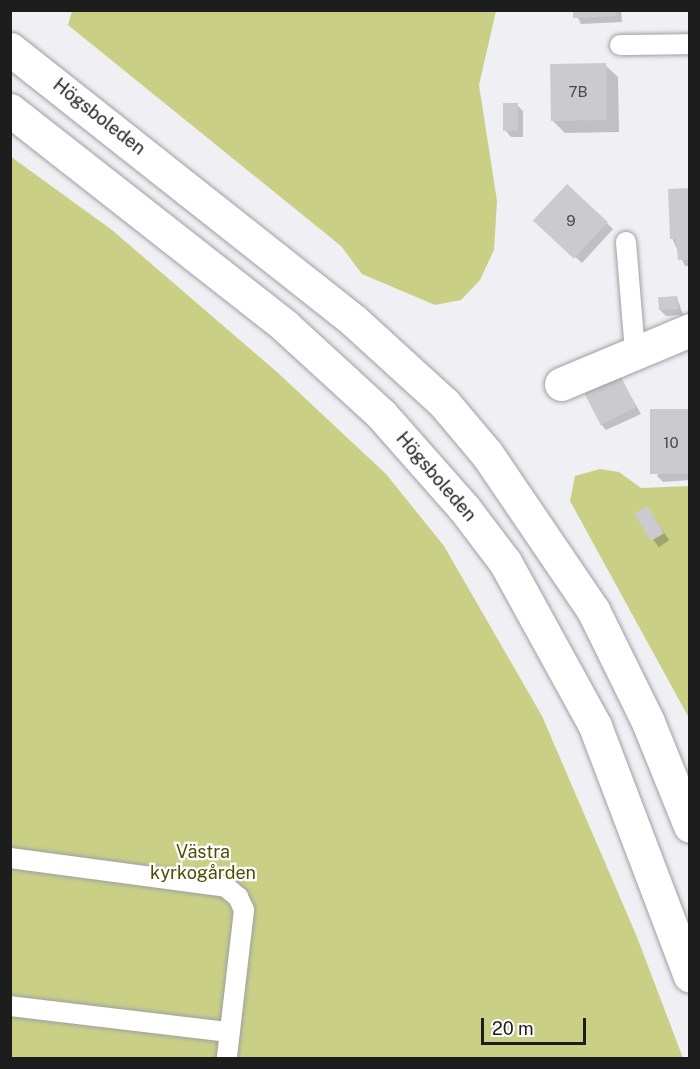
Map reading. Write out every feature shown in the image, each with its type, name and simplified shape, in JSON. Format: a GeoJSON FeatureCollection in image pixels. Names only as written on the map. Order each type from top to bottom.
{"type":"FeatureCollection","features":[{"type":"Feature","properties":{"kind":"main road","name":"Högsboleden"},"geometry":{"type":"LineString","coordinates":[[10,49],[353,320],[444,403],[487,454],[593,610],[648,722],[690,826]]}},
{"type":"Feature","properties":{"kind":"main road","name":"Högsboleden"},"geometry":{"type":"LineString","coordinates":[[10,110],[285,326],[381,414],[465,508],[505,562],[595,726],[690,976]]}},
{"type":"Feature","properties":{"kind":"main road"},"geometry":{"type":"LineString","coordinates":[[561,384],[690,330]]}},
{"type":"Feature","properties":{"kind":"lane"},"geometry":{"type":"LineString","coordinates":[[620,45],[690,44]]}},
{"type":"Feature","properties":{"kind":"lane"},"geometry":{"type":"LineString","coordinates":[[626,242],[635,352]]}},
{"type":"Feature","properties":{"kind":"lane"},"geometry":{"type":"LineString","coordinates":[[10,858],[226,887],[244,910],[227,1059]]}},
{"type":"Feature","properties":{"kind":"lane"},"geometry":{"type":"LineString","coordinates":[[10,1006],[229,1032]]}},
{"type":"Feature","properties":{"kind":"green space"},"geometry":{"type":"Polygon","coordinates":[[[72,11],[496,11],[479,85],[497,201],[494,250],[480,280],[461,300],[435,305],[362,274],[341,246],[68,25],[72,11]]]}},
{"type":"Feature","properties":{"kind":"green space","name":"Västra kyrkogården"},"geometry":{"type":"Polygon","coordinates":[[[10,156],[112,230],[277,372],[386,474],[444,546],[542,716],[637,937],[683,1058],[11,1058],[10,156]]]}},
{"type":"Feature","properties":{"kind":"green space"},"geometry":{"type":"Polygon","coordinates":[[[600,469],[619,472],[641,488],[689,486],[689,718],[570,501],[575,476],[600,469]]]}},
{"type":"Feature","properties":{"kind":"building"},"geometry":{"type":"Polygon","coordinates":[[[573,10],[616,10],[616,16],[573,18],[573,10]]]}},
{"type":"Feature","properties":{"kind":"building"},"geometry":{"type":"Polygon","coordinates":[[[606,63],[607,120],[551,121],[550,64],[606,63]]]}},
{"type":"Feature","properties":{"kind":"building"},"geometry":{"type":"Polygon","coordinates":[[[503,103],[518,103],[518,131],[503,131],[503,103]]]}},
{"type":"Feature","properties":{"kind":"building"},"geometry":{"type":"Polygon","coordinates":[[[567,184],[608,222],[574,259],[533,221],[567,184]]]}},
{"type":"Feature","properties":{"kind":"building"},"geometry":{"type":"Polygon","coordinates":[[[690,188],[690,260],[678,260],[676,239],[670,239],[668,189],[690,188]]]}},
{"type":"Feature","properties":{"kind":"building"},"geometry":{"type":"Polygon","coordinates":[[[677,296],[678,309],[659,310],[658,297],[677,296]]]}},
{"type":"Feature","properties":{"kind":"building"},"geometry":{"type":"Polygon","coordinates":[[[620,375],[636,407],[601,425],[584,393],[620,375]]]}},
{"type":"Feature","properties":{"kind":"building"},"geometry":{"type":"Polygon","coordinates":[[[650,409],[690,409],[690,474],[650,474],[650,409]]]}},
{"type":"Feature","properties":{"kind":"building"},"geometry":{"type":"Polygon","coordinates":[[[647,506],[664,533],[651,541],[634,514],[647,506]]]}}]}
